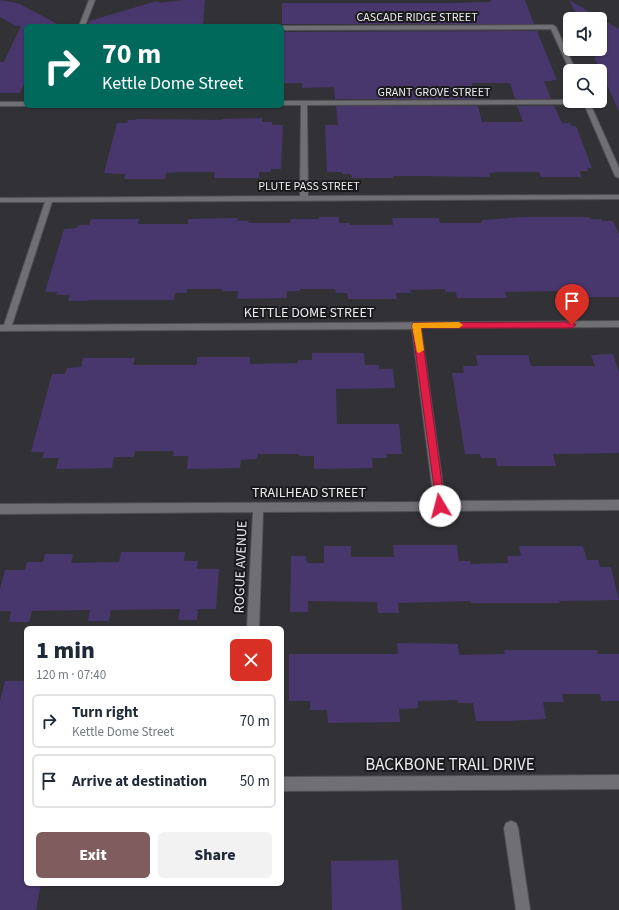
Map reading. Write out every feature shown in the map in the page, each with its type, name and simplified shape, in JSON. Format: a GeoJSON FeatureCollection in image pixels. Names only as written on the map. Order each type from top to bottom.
{"type":"FeatureCollection","features":[{"type":"Feature","properties":{"kind":"street"},"geometry":{"type":"LineString","coordinates":[[83,24],[92,0]]}},
{"type":"Feature","properties":{"kind":"street","name":"CASCADE RIDGE STREET"},"geometry":{"type":"LineString","coordinates":[[284,28],[553,27],[570,64]]}},
{"type":"Feature","properties":{"kind":"street","name":"GRANT GROVE STREET"},"geometry":{"type":"LineString","coordinates":[[284,103],[563,101]]}},
{"type":"Feature","properties":{"kind":"street"},"geometry":{"type":"LineString","coordinates":[[304,103],[304,198]]}},
{"type":"Feature","properties":{"kind":"street"},"geometry":{"type":"LineString","coordinates":[[0,104],[24,104]]}},
{"type":"Feature","properties":{"kind":"street"},"geometry":{"type":"LineString","coordinates":[[589,108],[619,176]]}},
{"type":"Feature","properties":{"kind":"street","name":"PLUTE PASS STREET"},"geometry":{"type":"LineString","coordinates":[[0,200],[619,197]]}},
{"type":"Feature","properties":{"kind":"street"},"geometry":{"type":"LineString","coordinates":[[3,328],[49,200]]}},
{"type":"Feature","properties":{"kind":"street","name":"KETTLE DOME STREET"},"geometry":{"type":"LineString","coordinates":[[3,328],[619,324]]}},
{"type":"Feature","properties":{"kind":"street"},"geometry":{"type":"LineString","coordinates":[[416,326],[440,506]]}},
{"type":"Feature","properties":{"kind":"street","name":"TRAILHEAD STREET"},"geometry":{"type":"LineString","coordinates":[[0,509],[619,504]]}},
{"type":"Feature","properties":{"kind":"street","name":"ROGUE AVENUE"},"geometry":{"type":"LineString","coordinates":[[254,626],[258,507]]}},
{"type":"Feature","properties":{"kind":"street","name":"BACKBONE TRAIL DRIVE"},"geometry":{"type":"LineString","coordinates":[[284,784],[619,782]]}},
{"type":"Feature","properties":{"kind":"street"},"geometry":{"type":"LineString","coordinates":[[511,828],[523,910]]}},
{"type":"Feature","properties":{"kind":"building"},"geometry":{"type":"Polygon","coordinates":[[[0,0],[20,4],[57,24],[24,24],[24,84],[20,93],[0,93],[0,62],[4,62],[21,26],[16,26],[0,17],[0,0]]]}},
{"type":"Feature","properties":{"kind":"building"},"geometry":{"type":"Polygon","coordinates":[[[182,0],[205,0],[203,24],[89,24],[89,21],[157,1],[160,3],[182,0]]]}},
{"type":"Feature","properties":{"kind":"building"},"geometry":{"type":"Polygon","coordinates":[[[490,0],[525,0],[534,24],[282,24],[282,3],[456,3],[491,2],[490,0]]]}},
{"type":"Feature","properties":{"kind":"building"},"geometry":{"type":"Polygon","coordinates":[[[569,0],[590,12],[575,12],[569,0]]]}},
{"type":"Feature","properties":{"kind":"building"},"geometry":{"type":"Polygon","coordinates":[[[607,22],[619,29],[619,111],[607,85],[607,64],[597,64],[594,57],[607,56],[607,22]]]}},
{"type":"Feature","properties":{"kind":"building"},"geometry":{"type":"Polygon","coordinates":[[[537,31],[557,80],[544,81],[551,99],[515,99],[510,83],[472,83],[476,99],[335,99],[334,87],[302,88],[302,83],[284,83],[284,32],[537,31]]]}},
{"type":"Feature","properties":{"kind":"building"},"geometry":{"type":"Polygon","coordinates":[[[336,106],[478,106],[482,122],[523,122],[517,106],[554,106],[562,123],[570,123],[571,126],[576,126],[592,168],[587,168],[588,171],[579,171],[582,177],[541,177],[539,172],[500,172],[489,173],[490,177],[393,176],[394,178],[352,178],[351,174],[342,174],[342,172],[327,172],[325,125],[338,125],[336,106]]]}},
{"type":"Feature","properties":{"kind":"building"},"geometry":{"type":"Polygon","coordinates":[[[262,118],[262,122],[272,122],[272,125],[283,125],[281,169],[271,169],[271,172],[259,172],[259,178],[214,178],[215,172],[179,172],[166,173],[165,179],[124,179],[125,174],[104,173],[117,123],[127,123],[128,120],[136,119],[222,120],[262,118]]]}},
{"type":"Feature","properties":{"kind":"building"},"geometry":{"type":"Polygon","coordinates":[[[319,217],[339,217],[339,223],[350,223],[350,225],[393,225],[392,218],[439,218],[440,223],[482,223],[482,220],[522,217],[589,217],[590,219],[601,219],[602,221],[613,221],[619,234],[619,297],[570,297],[569,292],[556,291],[505,292],[507,298],[457,298],[456,292],[445,292],[445,289],[410,290],[411,293],[396,293],[397,299],[348,299],[347,293],[336,293],[335,289],[300,289],[300,291],[287,291],[287,298],[237,299],[238,291],[222,291],[222,289],[187,289],[187,293],[175,293],[174,300],[68,301],[70,295],[56,295],[57,292],[45,292],[64,229],[77,228],[78,225],[89,225],[91,219],[139,219],[138,224],[188,224],[188,219],[238,218],[237,221],[248,221],[249,223],[290,223],[291,219],[319,219],[319,217]]]}},
{"type":"Feature","properties":{"kind":"building"},"geometry":{"type":"Polygon","coordinates":[[[312,353],[364,353],[365,365],[379,365],[379,369],[393,369],[395,388],[336,389],[337,424],[399,424],[402,454],[386,454],[387,458],[372,458],[373,468],[314,469],[314,456],[299,456],[299,454],[258,454],[257,459],[241,460],[240,468],[187,469],[188,456],[173,456],[174,451],[135,451],[134,457],[114,457],[112,468],[56,469],[59,458],[42,458],[44,452],[31,452],[52,374],[65,374],[67,368],[81,367],[83,358],[135,358],[133,365],[197,365],[197,357],[250,357],[250,364],[298,363],[298,360],[312,360],[312,353]]]}},
{"type":"Feature","properties":{"kind":"building"},"geometry":{"type":"Polygon","coordinates":[[[613,354],[619,372],[619,453],[553,454],[556,466],[497,466],[496,458],[481,458],[480,454],[465,454],[452,373],[464,373],[463,366],[478,366],[476,355],[528,355],[531,366],[595,366],[591,355],[613,354]]]}},
{"type":"Feature","properties":{"kind":"building"},"geometry":{"type":"Polygon","coordinates":[[[393,545],[457,545],[459,561],[470,561],[470,564],[508,563],[507,556],[521,556],[519,546],[583,546],[587,560],[598,560],[600,567],[611,567],[619,600],[559,601],[560,603],[471,603],[470,601],[398,603],[399,613],[378,613],[377,602],[308,601],[308,612],[290,612],[291,556],[306,556],[307,563],[324,563],[324,546],[351,546],[351,557],[394,557],[393,545]]]}},
{"type":"Feature","properties":{"kind":"building"},"geometry":{"type":"Polygon","coordinates":[[[121,552],[185,552],[184,561],[198,561],[197,569],[219,569],[216,609],[198,609],[197,620],[178,620],[180,609],[111,610],[109,621],[88,621],[90,610],[32,611],[29,622],[9,622],[11,611],[0,611],[0,589],[5,570],[25,570],[27,562],[43,562],[45,554],[73,554],[71,563],[119,562],[121,552]]]}},
{"type":"Feature","properties":{"kind":"building"},"geometry":{"type":"Polygon","coordinates":[[[397,643],[458,644],[459,655],[505,654],[504,650],[597,650],[598,654],[619,654],[619,701],[601,701],[600,694],[562,694],[564,702],[543,702],[546,719],[476,721],[473,703],[458,703],[457,700],[418,701],[418,708],[399,709],[400,722],[328,723],[327,710],[310,710],[310,701],[289,701],[289,654],[398,654],[397,643]]]}},
{"type":"Feature","properties":{"kind":"building"},"geometry":{"type":"Polygon","coordinates":[[[5,681],[24,681],[24,886],[41,886],[36,910],[0,910],[0,701],[5,681]]]}},
{"type":"Feature","properties":{"kind":"building"},"geometry":{"type":"Polygon","coordinates":[[[398,860],[402,910],[332,910],[331,861],[398,860]]]}},
{"type":"Feature","properties":{"kind":"slow traffic"},"geometry":{"type":"LineString","coordinates":[[419,350],[416,326],[459,325]]}},
{"type":"Feature","properties":{"kind":"route"},"geometry":{"type":"LineString","coordinates":[[440,506],[416,326],[572,325]]}}]}
